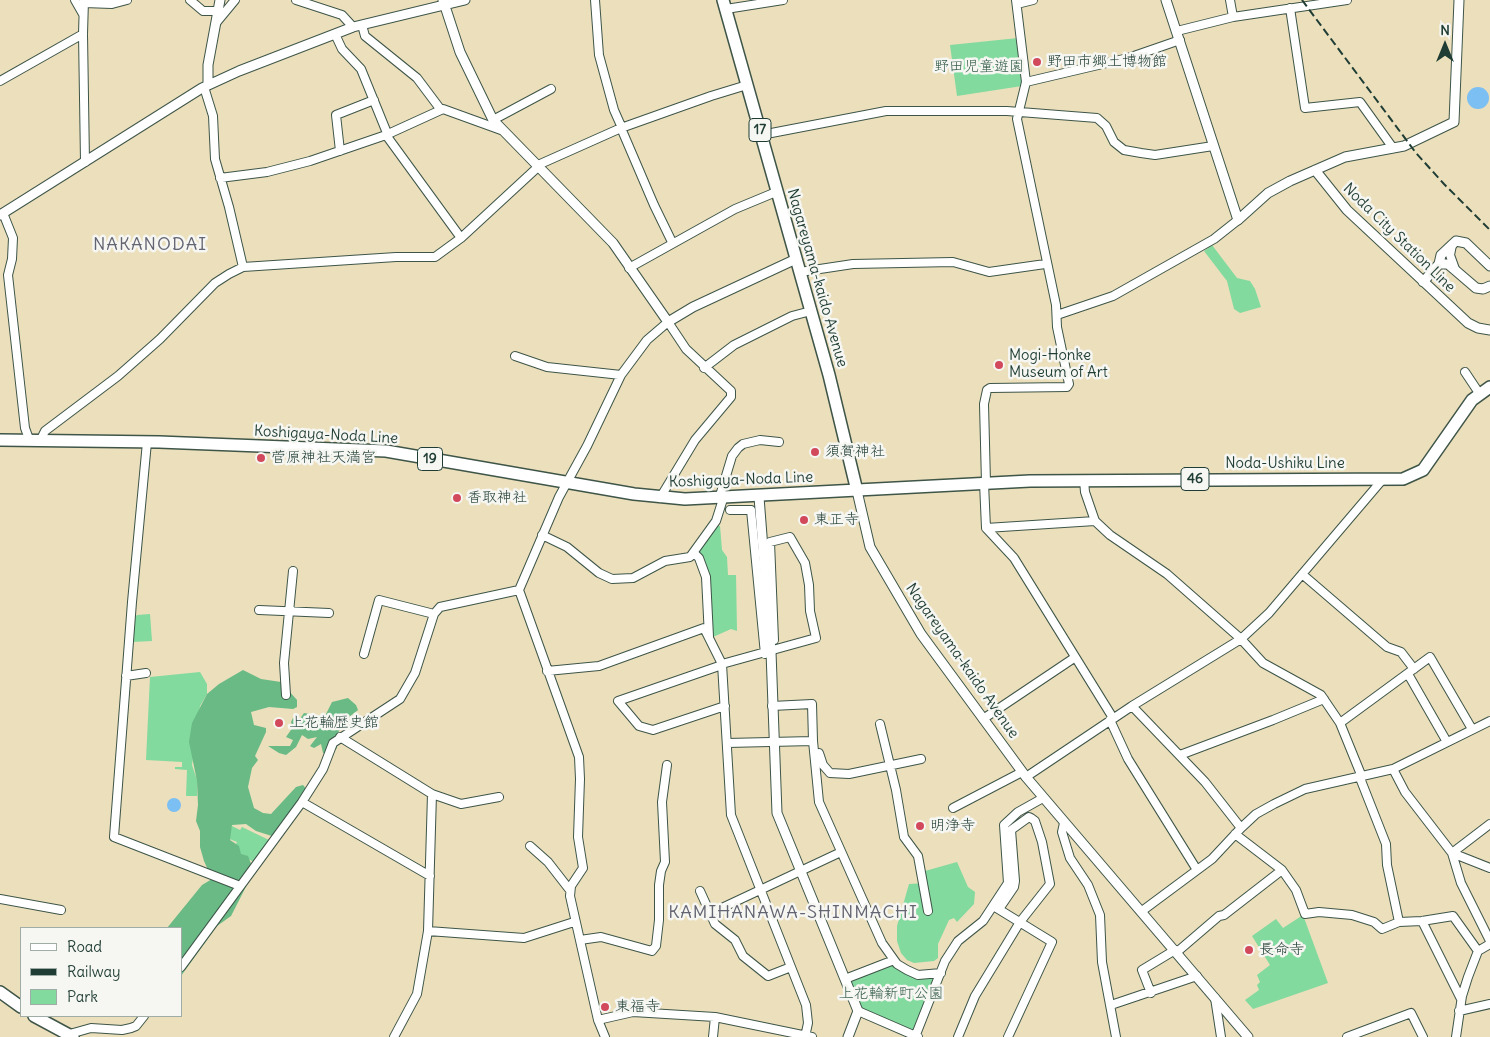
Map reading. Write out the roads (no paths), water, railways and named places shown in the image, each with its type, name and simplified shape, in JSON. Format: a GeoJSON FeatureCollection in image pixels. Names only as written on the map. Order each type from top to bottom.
{"type":"FeatureCollection","features":[{"type":"Feature","properties":{"kind":"main road","name":"Nagareyama-kaido Avenue"},"geometry":{"type":"LineString","coordinates":[[724,5],[811,311],[847,445],[857,491]]}},
{"type":"Feature","properties":{"kind":"main road","name":"Noda-Ushiku Line"},"geometry":{"type":"LineString","coordinates":[[857,491],[985,483],[1084,480],[1403,479],[1422,470],[1479,393],[1490,386]]}},
{"type":"Feature","properties":{"kind":"main road","name":"Koshigaya-Noda Line"},"geometry":{"type":"LineString","coordinates":[[0,440],[147,442],[386,451],[660,498],[721,499],[857,491]]}},
{"type":"Feature","properties":{"kind":"main road"},"geometry":{"type":"LineString","coordinates":[[0,992],[20,1007]]}},
{"type":"Feature","properties":{"kind":"main road"},"geometry":{"type":"LineString","coordinates":[[36,1017],[67,1036]]}},
{"type":"Feature","properties":{"kind":"street"},"geometry":{"type":"LineString","coordinates":[[75,0],[83,14]]}},
{"type":"Feature","properties":{"kind":"street"},"geometry":{"type":"LineString","coordinates":[[86,162],[84,2],[112,4],[127,0]]}},
{"type":"Feature","properties":{"kind":"street"},"geometry":{"type":"LineString","coordinates":[[190,0],[203,10],[218,11]]}},
{"type":"Feature","properties":{"kind":"street"},"geometry":{"type":"LineString","coordinates":[[220,0],[206,86],[213,116],[215,159],[229,207],[243,267]]}},
{"type":"Feature","properties":{"kind":"street"},"geometry":{"type":"LineString","coordinates":[[216,23],[234,0]]}},
{"type":"Feature","properties":{"kind":"street"},"geometry":{"type":"LineString","coordinates":[[297,0],[315,3],[342,15],[358,26],[365,36],[417,78],[441,110],[501,130]]}},
{"type":"Feature","properties":{"kind":"street"},"geometry":{"type":"LineString","coordinates":[[465,0],[443,2],[358,26],[254,64],[206,86],[1,214],[14,245],[8,275],[25,428],[35,439],[118,376],[160,339],[215,283],[243,267],[396,257],[434,259],[461,238],[539,165],[621,128],[711,96],[747,86]]}},
{"type":"Feature","properties":{"kind":"street"},"geometry":{"type":"LineString","coordinates":[[595,0],[599,56],[614,110],[654,205],[672,242]]}},
{"type":"Feature","properties":{"kind":"street"},"geometry":{"type":"LineString","coordinates":[[724,5],[783,0]]}},
{"type":"Feature","properties":{"kind":"street"},"geometry":{"type":"LineString","coordinates":[[1033,0],[1016,2],[1026,82],[1017,119],[1045,264],[1057,315],[1057,326],[1069,384],[1067,387],[990,388],[987,390],[984,404],[986,528],[1014,558],[1112,719],[1128,759],[1197,870]]}},
{"type":"Feature","properties":{"kind":"street"},"geometry":{"type":"LineString","coordinates":[[1166,0],[1238,220]]}},
{"type":"Feature","properties":{"kind":"street"},"geometry":{"type":"LineString","coordinates":[[1230,0],[1233,16]]}},
{"type":"Feature","properties":{"kind":"street"},"geometry":{"type":"LineString","coordinates":[[1026,82],[1121,60],[1178,35],[1233,16],[1347,0]]}},
{"type":"Feature","properties":{"kind":"street"},"geometry":{"type":"LineString","coordinates":[[1057,315],[1113,296],[1214,239],[1268,194],[1315,170],[1345,157],[1404,146],[1454,122],[1458,0]]}},
{"type":"Feature","properties":{"kind":"street"},"geometry":{"type":"LineString","coordinates":[[443,2],[460,52],[493,120],[501,130],[539,165],[583,215],[613,243],[686,349],[731,392],[731,397],[695,440],[660,498]]}},
{"type":"Feature","properties":{"kind":"street"},"geometry":{"type":"LineString","coordinates":[[1290,8],[1305,108],[1360,102],[1393,148]]}},
{"type":"Feature","properties":{"kind":"street"},"geometry":{"type":"LineString","coordinates":[[0,82],[54,48],[83,34]]}},
{"type":"Feature","properties":{"kind":"street"},"geometry":{"type":"LineString","coordinates":[[335,34],[342,50],[361,69],[387,134],[461,238]]}},
{"type":"Feature","properties":{"kind":"street"},"geometry":{"type":"LineString","coordinates":[[493,120],[551,89]]}},
{"type":"Feature","properties":{"kind":"street"},"geometry":{"type":"LineString","coordinates":[[340,151],[336,115],[374,100]]}},
{"type":"Feature","properties":{"kind":"street"},"geometry":{"type":"LineString","coordinates":[[220,178],[285,168],[387,134],[441,110]]}},
{"type":"Feature","properties":{"kind":"street"},"geometry":{"type":"LineString","coordinates":[[761,135],[886,111],[918,110],[1019,113],[1097,118],[1106,126],[1114,142],[1124,150],[1155,155],[1213,146]]}},
{"type":"Feature","properties":{"kind":"street","name":"Noda City Station Line"},"geometry":{"type":"LineString","coordinates":[[1315,170],[1347,210],[1423,282],[1468,323],[1478,328],[1490,330]]}},
{"type":"Feature","properties":{"kind":"street"},"geometry":{"type":"LineString","coordinates":[[629,268],[735,208],[776,192]]}},
{"type":"Feature","properties":{"kind":"street"},"geometry":{"type":"LineString","coordinates":[[1423,282],[1438,264],[1441,255],[1452,243],[1456,242],[1466,243],[1490,266]]}},
{"type":"Feature","properties":{"kind":"street"},"geometry":{"type":"LineString","coordinates":[[1452,243],[1450,255],[1455,269]]}},
{"type":"Feature","properties":{"kind":"street"},"geometry":{"type":"LineString","coordinates":[[570,889],[583,868],[578,837],[580,766],[518,590],[567,482],[621,375],[647,340],[668,322],[707,301],[796,259]]}},
{"type":"Feature","properties":{"kind":"street"},"geometry":{"type":"LineString","coordinates":[[800,272],[853,264],[953,262],[989,272],[1045,264]]}},
{"type":"Feature","properties":{"kind":"street"},"geometry":{"type":"LineString","coordinates":[[1438,264],[1448,264],[1476,288],[1482,290],[1490,286]]}},
{"type":"Feature","properties":{"kind":"street"},"geometry":{"type":"LineString","coordinates":[[704,368],[734,345],[792,316],[811,311]]}},
{"type":"Feature","properties":{"kind":"street"},"geometry":{"type":"LineString","coordinates":[[515,356],[547,367],[621,375]]}},
{"type":"Feature","properties":{"kind":"street"},"geometry":{"type":"LineString","coordinates":[[1465,372],[1479,393]]}},
{"type":"Feature","properties":{"kind":"street"},"geometry":{"type":"LineString","coordinates":[[542,536],[567,547],[599,573],[612,579],[625,579],[641,575],[663,562],[685,559],[694,553],[716,521],[732,456],[738,448],[743,444],[760,440],[778,442]]}},
{"type":"Feature","properties":{"kind":"street"},"geometry":{"type":"LineString","coordinates":[[147,442],[114,837],[240,886]]}},
{"type":"Feature","properties":{"kind":"street"},"geometry":{"type":"LineString","coordinates":[[952,808],[1024,775],[1241,639],[1269,612],[1382,479]]}},
{"type":"Feature","properties":{"kind":"street"},"geometry":{"type":"LineString","coordinates":[[1084,480],[1085,492],[1095,521],[1110,535],[1167,574],[1241,639],[1269,668],[1294,679],[1324,699],[1340,723],[1378,820],[1386,844],[1387,865],[1400,922]]}},
{"type":"Feature","properties":{"kind":"street","name":"Nagareyama-kaido Avenue"},"geometry":{"type":"LineString","coordinates":[[857,491],[866,535],[878,564],[921,634],[1024,775],[1248,1037]]}},
{"type":"Feature","properties":{"kind":"street"},"geometry":{"type":"LineString","coordinates":[[759,496],[770,652],[777,813],[858,1011],[848,1037]]}},
{"type":"Feature","properties":{"kind":"street"},"geometry":{"type":"LineString","coordinates":[[730,510],[751,510],[770,652]]}},
{"type":"Feature","properties":{"kind":"street"},"geometry":{"type":"LineString","coordinates":[[986,528],[1095,521]]}},
{"type":"Feature","properties":{"kind":"street"},"geometry":{"type":"LineString","coordinates":[[725,706],[653,730],[639,726],[618,701],[722,665],[770,652],[816,638],[810,611],[809,584],[805,563],[790,537],[770,542],[770,652]]}},
{"type":"Feature","properties":{"kind":"street"},"geometry":{"type":"LineString","coordinates":[[694,553],[699,558],[706,577],[709,638]]}},
{"type":"Feature","properties":{"kind":"street"},"geometry":{"type":"LineString","coordinates":[[286,695],[284,662],[293,571]]}},
{"type":"Feature","properties":{"kind":"street"},"geometry":{"type":"LineString","coordinates":[[1302,574],[1387,647],[1401,652],[1447,742]]}},
{"type":"Feature","properties":{"kind":"street"},"geometry":{"type":"LineString","coordinates":[[182,967],[302,802],[323,768],[334,743],[340,737],[400,699],[415,673],[434,614],[440,607],[518,590]]}},
{"type":"Feature","properties":{"kind":"street"},"geometry":{"type":"LineString","coordinates":[[364,654],[379,600],[434,614]]}},
{"type":"Feature","properties":{"kind":"street"},"geometry":{"type":"LineString","coordinates":[[258,610],[329,613]]}},
{"type":"Feature","properties":{"kind":"street"},"geometry":{"type":"LineString","coordinates":[[547,671],[599,666],[704,628],[722,665],[731,815],[806,1005],[808,1023],[807,1036],[715,1017],[633,1012],[598,1020]]}},
{"type":"Feature","properties":{"kind":"street"},"geometry":{"type":"LineString","coordinates":[[1340,723],[1430,657],[1472,730]]}},
{"type":"Feature","properties":{"kind":"street"},"geometry":{"type":"LineString","coordinates":[[983,719],[1074,658]]}},
{"type":"Feature","properties":{"kind":"street"},"geometry":{"type":"LineString","coordinates":[[126,676],[146,673]]}},
{"type":"Feature","properties":{"kind":"street"},"geometry":{"type":"LineString","coordinates":[[1180,755],[1324,699]]}},
{"type":"Feature","properties":{"kind":"street"},"geometry":{"type":"LineString","coordinates":[[772,706],[812,704],[813,743],[819,802],[882,943],[894,960],[907,970],[918,975],[941,973]]}},
{"type":"Feature","properties":{"kind":"street"},"geometry":{"type":"LineString","coordinates":[[1132,706],[1205,782],[1241,828]]}},
{"type":"Feature","properties":{"kind":"street"},"geometry":{"type":"LineString","coordinates":[[1142,912],[1212,859],[1234,834],[1256,814],[1305,789],[1361,778],[1393,769],[1490,721]]}},
{"type":"Feature","properties":{"kind":"street"},"geometry":{"type":"LineString","coordinates":[[880,724],[904,837],[918,856],[924,878],[928,911]]}},
{"type":"Feature","properties":{"kind":"street"},"geometry":{"type":"LineString","coordinates":[[340,737],[432,794],[463,804],[499,797]]}},
{"type":"Feature","properties":{"kind":"street"},"geometry":{"type":"LineString","coordinates":[[727,743],[813,743]]}},
{"type":"Feature","properties":{"kind":"street"},"geometry":{"type":"LineString","coordinates":[[813,743],[823,765],[830,773],[849,774],[921,759]]}},
{"type":"Feature","properties":{"kind":"street"},"geometry":{"type":"LineString","coordinates":[[580,940],[602,937],[652,951],[656,946],[659,920],[659,886],[661,871],[665,862],[662,802],[667,765]]}},
{"type":"Feature","properties":{"kind":"street"},"geometry":{"type":"LineString","coordinates":[[1393,769],[1405,792],[1452,853],[1461,883],[1490,942],[1478,951],[1461,999],[1455,1037]]}},
{"type":"Feature","properties":{"kind":"street"},"geometry":{"type":"LineString","coordinates":[[394,1037],[417,994],[428,931],[432,794]]}},
{"type":"Feature","properties":{"kind":"street"},"geometry":{"type":"LineString","coordinates":[[996,907],[1009,879],[1004,825],[1018,812],[1043,798]]}},
{"type":"Feature","properties":{"kind":"street"},"geometry":{"type":"LineString","coordinates":[[302,802],[430,876]]}},
{"type":"Feature","properties":{"kind":"street"},"geometry":{"type":"LineString","coordinates":[[858,1011],[916,1037],[941,973],[958,941],[983,921],[1014,887],[1011,830],[1029,817],[1035,821],[1042,842],[1050,884],[1020,922],[975,996],[958,1037]]}},
{"type":"Feature","properties":{"kind":"street"},"geometry":{"type":"LineString","coordinates":[[1064,823],[1062,832],[1070,858],[1088,885],[1100,915],[1102,962],[1116,1037]]}},
{"type":"Feature","properties":{"kind":"street"},"geometry":{"type":"LineString","coordinates":[[1452,853],[1490,824]]}},
{"type":"Feature","properties":{"kind":"street"},"geometry":{"type":"LineString","coordinates":[[1234,834],[1282,870],[1296,890],[1305,914],[1319,912],[1352,915],[1374,922],[1382,929],[1400,922],[1454,916],[1478,951]]}},
{"type":"Feature","properties":{"kind":"street"},"geometry":{"type":"LineString","coordinates":[[530,846],[548,862],[570,889],[574,922],[580,940],[598,1020],[605,1037]]}},
{"type":"Feature","properties":{"kind":"street"},"geometry":{"type":"LineString","coordinates":[[711,913],[841,852]]}},
{"type":"Feature","properties":{"kind":"street"},"geometry":{"type":"LineString","coordinates":[[1452,853],[1490,868]]}},
{"type":"Feature","properties":{"kind":"street"},"geometry":{"type":"LineString","coordinates":[[1151,993],[1142,970],[1176,951],[1219,916],[1224,915],[1282,870]]}},
{"type":"Feature","properties":{"kind":"street"},"geometry":{"type":"LineString","coordinates":[[700,892],[715,924],[735,940],[743,956],[768,976],[791,967]]}},
{"type":"Feature","properties":{"kind":"street"},"geometry":{"type":"LineString","coordinates":[[0,899],[61,910]]}},
{"type":"Feature","properties":{"kind":"street"},"geometry":{"type":"LineString","coordinates":[[996,907],[1052,942],[1008,1037]]}},
{"type":"Feature","properties":{"kind":"street"},"geometry":{"type":"LineString","coordinates":[[1422,921],[1461,999]]}},
{"type":"Feature","properties":{"kind":"street"},"geometry":{"type":"LineString","coordinates":[[428,931],[524,938],[574,922]]}},
{"type":"Feature","properties":{"kind":"street"},"geometry":{"type":"LineString","coordinates":[[845,979],[894,960]]}},
{"type":"Feature","properties":{"kind":"street"},"geometry":{"type":"LineString","coordinates":[[1111,1005],[1197,976]]}},
{"type":"Feature","properties":{"kind":"street"},"geometry":{"type":"LineString","coordinates":[[1215,998],[1222,1037]]}},
{"type":"Feature","properties":{"kind":"street"},"geometry":{"type":"LineString","coordinates":[[1459,1011],[1490,1004]]}},
{"type":"Feature","properties":{"kind":"street"},"geometry":{"type":"LineString","coordinates":[[1347,1037],[1411,1013],[1423,1037]]}},
{"type":"Feature","properties":{"kind":"street"},"geometry":{"type":"LineString","coordinates":[[67,1036],[91,1028],[122,1030],[131,1028],[136,1026],[143,1017]]}},
{"type":"Feature","properties":{"kind":"street"},"geometry":{"type":"LineString","coordinates":[[713,1037],[715,1017]]}},
{"type":"Feature","properties":{"kind":"water"},"geometry":{"type":"Polygon","coordinates":[[[1478,87],[1486,90],[1489,98],[1486,106],[1478,109],[1470,106],[1467,98],[1470,90],[1478,87]]]}},
{"type":"Feature","properties":{"kind":"water"},"geometry":{"type":"Polygon","coordinates":[[[174,798],[179,800],[181,805],[179,810],[174,812],[169,810],[167,805],[169,800],[174,798]]]}},
{"type":"Feature","properties":{"kind":"railway"},"geometry":{"type":"LineString","coordinates":[[1302,0],[1416,153],[1490,230]]}},
{"type":"Feature","properties":{"kind":"place","name":"野田市郷土博物館"},"geometry":{"type":"Point","coordinates":[1037,62]}},
{"type":"Feature","properties":{"kind":"place","name":"Mogi-Honke Museum of Art"},"geometry":{"type":"Point","coordinates":[999,365]}},
{"type":"Feature","properties":{"kind":"place","name":"須賀神社"},"geometry":{"type":"Point","coordinates":[815,452]}},
{"type":"Feature","properties":{"kind":"place","name":"菅原神社天満宮"},"geometry":{"type":"Point","coordinates":[261,458]}},
{"type":"Feature","properties":{"kind":"place","name":"香取神社"},"geometry":{"type":"Point","coordinates":[457,498]}},
{"type":"Feature","properties":{"kind":"place","name":"東正寺"},"geometry":{"type":"Point","coordinates":[804,520]}},
{"type":"Feature","properties":{"kind":"place","name":"上花輪歴史館"},"geometry":{"type":"Point","coordinates":[279,723]}},
{"type":"Feature","properties":{"kind":"place","name":"明浄寺"},"geometry":{"type":"Point","coordinates":[920,826]}},
{"type":"Feature","properties":{"kind":"place","name":"長命寺"},"geometry":{"type":"Point","coordinates":[1249,950]}},
{"type":"Feature","properties":{"kind":"place","name":"東福寺"},"geometry":{"type":"Point","coordinates":[605,1007]}},
{"type":"Feature","properties":{"kind":"district","name":"NAKANODAI"},"geometry":{"type":"Point","coordinates":[150,245]}},
{"type":"Feature","properties":{"kind":"district","name":"KAMIHANAWA-SHINMACHI"},"geometry":{"type":"Point","coordinates":[793,913]}},
{"type":"Feature","properties":{"kind":"park label","name":"野田児童遊園"},"geometry":{"type":"Point","coordinates":[979,67]}},
{"type":"Feature","properties":{"kind":"park label","name":"上花輪新町公園"},"geometry":{"type":"Point","coordinates":[891,994]}}]}
